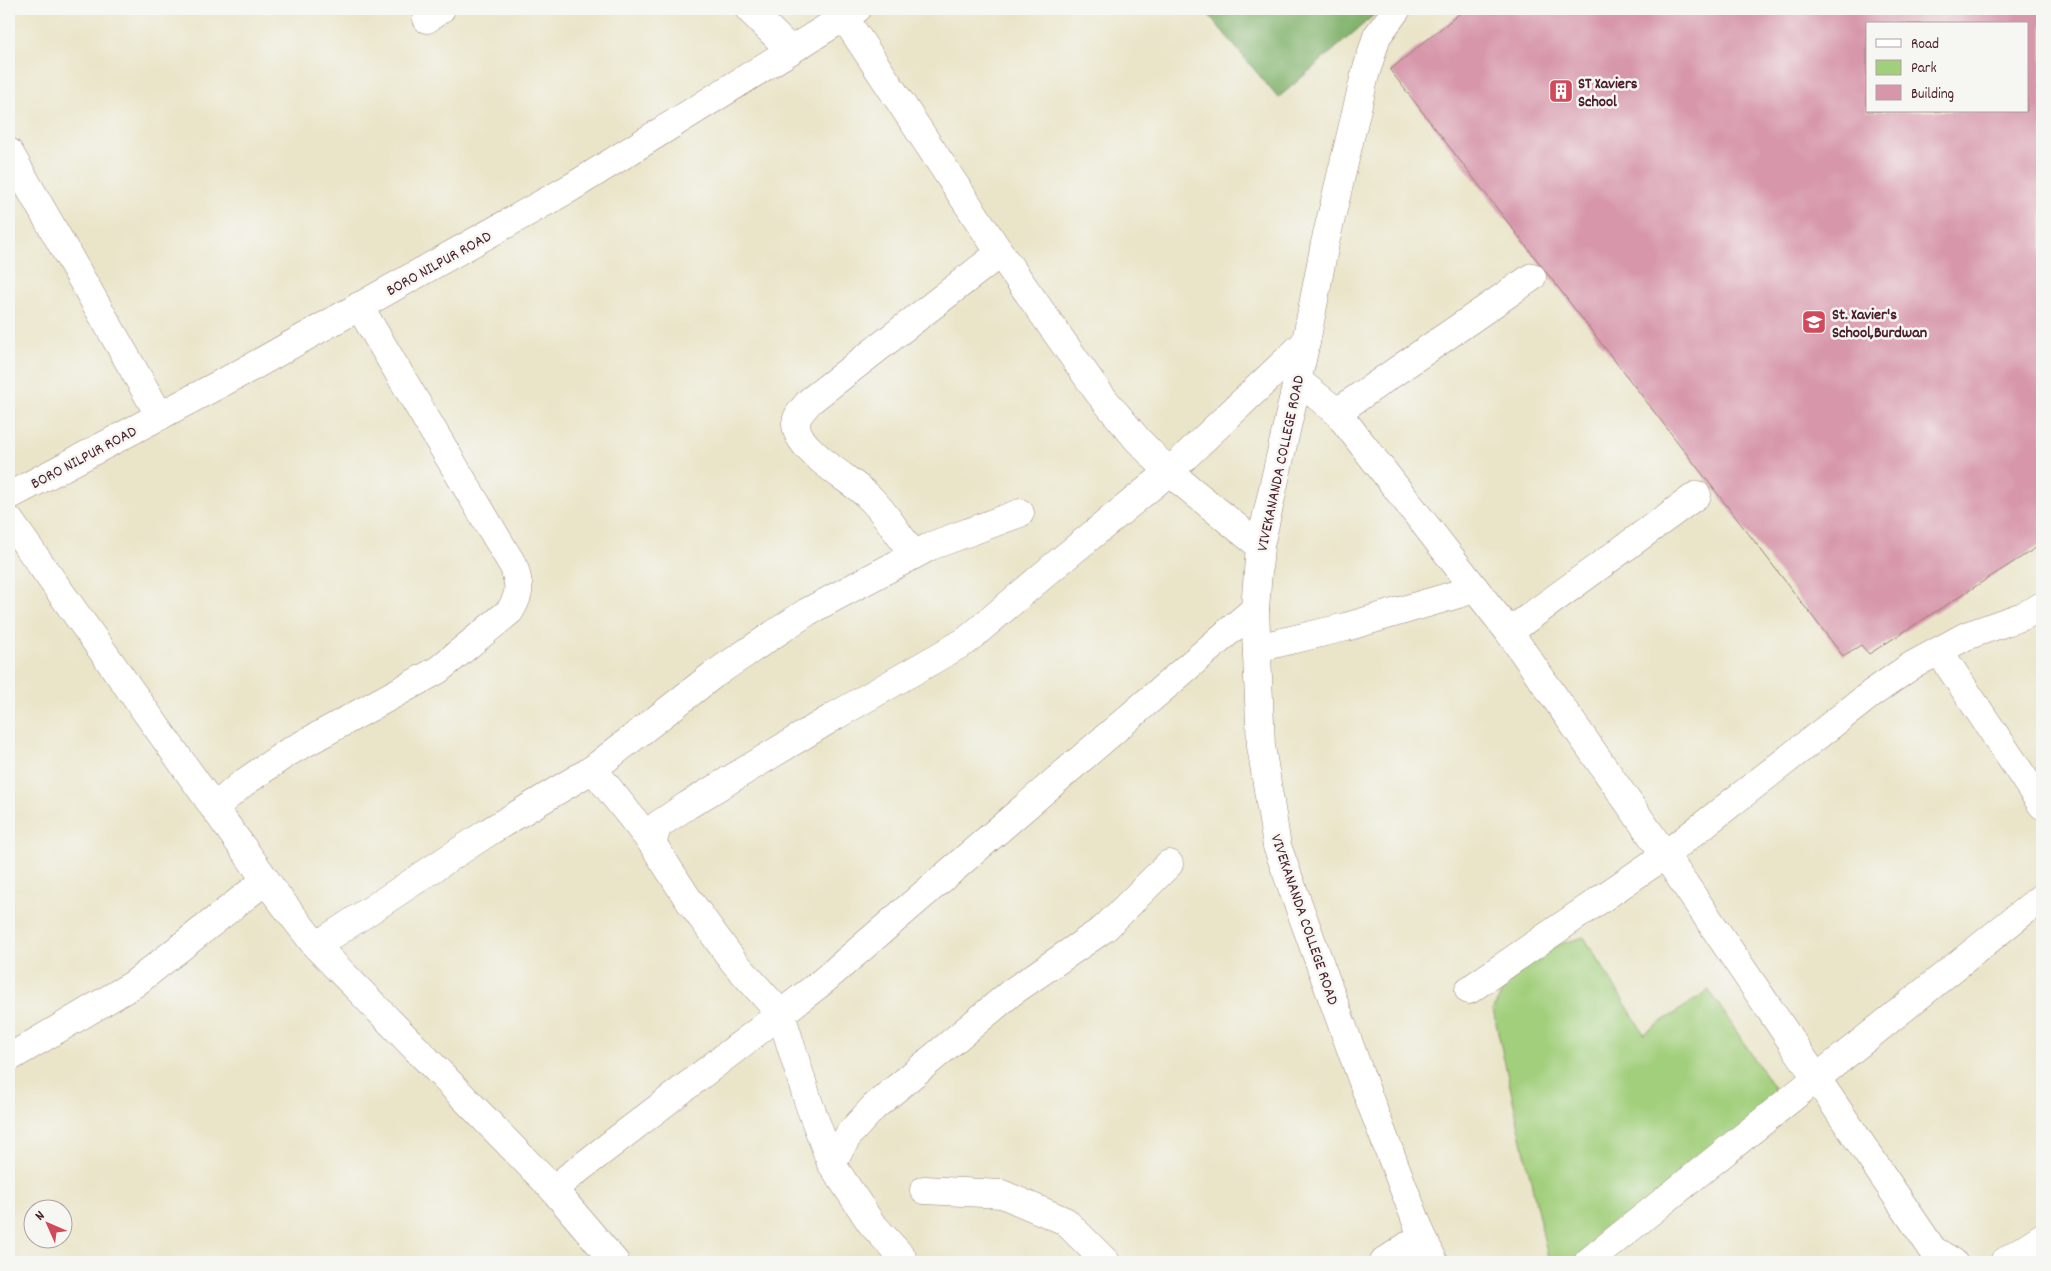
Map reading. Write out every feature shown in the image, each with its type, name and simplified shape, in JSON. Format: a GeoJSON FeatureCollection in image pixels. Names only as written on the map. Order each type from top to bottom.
{"type":"FeatureCollection","features":[{"type":"Feature","properties":{"kind":"street"},"geometry":{"type":"LineString","coordinates":[[749,9],[790,50]]}},
{"type":"Feature","properties":{"kind":"street","name":"VIVEKANANDA COLLEGE ROAD"},"geometry":{"type":"LineString","coordinates":[[1397,9],[1377,36],[1365,74],[1325,243],[1306,342],[1260,546],[1255,609],[1261,746],[1277,846],[1368,1096],[1422,1236],[1434,1262]]}},
{"type":"Feature","properties":{"kind":"street"},"geometry":{"type":"LineString","coordinates":[[850,13],[1000,253],[1098,392],[1137,439],[1169,472],[1260,546]]}},
{"type":"Feature","properties":{"kind":"street","name":"BORO NILPUR ROAD"},"geometry":{"type":"LineString","coordinates":[[9,496],[248,369],[572,187],[850,13]]}},
{"type":"Feature","properties":{"kind":"street"},"geometry":{"type":"LineString","coordinates":[[9,152],[160,416]]}},
{"type":"Feature","properties":{"kind":"street"},"geometry":{"type":"LineString","coordinates":[[914,555],[870,498],[854,484],[834,472],[814,452],[800,436],[796,423],[810,400],[1000,253]]}},
{"type":"Feature","properties":{"kind":"street"},"geometry":{"type":"LineString","coordinates":[[1337,412],[1532,277]]}},
{"type":"Feature","properties":{"kind":"street"},"geometry":{"type":"LineString","coordinates":[[214,808],[242,784],[287,753],[438,670],[510,611],[518,598],[520,585],[514,567],[359,306]]}},
{"type":"Feature","properties":{"kind":"street"},"geometry":{"type":"LineString","coordinates":[[652,842],[658,825],[688,805],[835,716],[966,642],[1053,567],[1169,472],[1306,342]]}},
{"type":"Feature","properties":{"kind":"street"},"geometry":{"type":"LineString","coordinates":[[1297,380],[1337,412],[1509,632],[1934,1250],[1953,1262]]}},
{"type":"Feature","properties":{"kind":"street"},"geometry":{"type":"LineString","coordinates":[[1509,632],[1697,495]]}},
{"type":"Feature","properties":{"kind":"street"},"geometry":{"type":"LineString","coordinates":[[316,946],[490,831],[593,769],[713,675],[807,612],[931,546],[1020,513]]}},
{"type":"Feature","properties":{"kind":"street"},"geometry":{"type":"LineString","coordinates":[[9,520],[214,808],[316,946],[553,1189],[615,1262]]}},
{"type":"Feature","properties":{"kind":"street"},"geometry":{"type":"LineString","coordinates":[[1257,648],[1346,627],[1475,589]]}},
{"type":"Feature","properties":{"kind":"street"},"geometry":{"type":"LineString","coordinates":[[1469,990],[1664,855],[1871,694],[1911,666],[1966,636],[2022,616],[2042,606]]}},
{"type":"Feature","properties":{"kind":"street"},"geometry":{"type":"LineString","coordinates":[[553,1189],[822,982],[1255,609]]}},
{"type":"Feature","properties":{"kind":"street"},"geometry":{"type":"LineString","coordinates":[[1939,651],[2042,805]]}},
{"type":"Feature","properties":{"kind":"street"},"geometry":{"type":"LineString","coordinates":[[593,769],[652,842],[688,899],[734,962],[781,1014],[809,1104],[830,1163],[872,1223],[902,1257],[902,1262]]}},
{"type":"Feature","properties":{"kind":"street"},"geometry":{"type":"LineString","coordinates":[[830,1163],[850,1133],[874,1107],[1012,992],[1105,928],[1169,864]]}},
{"type":"Feature","properties":{"kind":"street"},"geometry":{"type":"LineString","coordinates":[[9,1058],[134,984],[266,880]]}},
{"type":"Feature","properties":{"kind":"street"},"geometry":{"type":"LineString","coordinates":[[1588,1262],[2042,897]]}},
{"type":"Feature","properties":{"kind":"street"},"geometry":{"type":"LineString","coordinates":[[924,1190],[1002,1194],[1065,1221],[1106,1262]]}},
{"type":"Feature","properties":{"kind":"street"},"geometry":{"type":"LineString","coordinates":[[1384,1262],[1422,1236]]}},
{"type":"Feature","properties":{"kind":"street"},"geometry":{"type":"LineString","coordinates":[[2004,1262],[2042,1237]]}},
{"type":"Feature","properties":{"kind":"green space"},"geometry":{"type":"Polygon","coordinates":[[[1204,9],[1381,9],[1278,98],[1204,9]]]}},
{"type":"Feature","properties":{"kind":"green space"},"geometry":{"type":"Polygon","coordinates":[[[1584,937],[1644,1034],[1709,990],[1789,1111],[1598,1262],[1549,1262],[1493,1010],[1521,956],[1584,937]]]}},
{"type":"Feature","properties":{"kind":"building","name":"St. Xavier's School,Burdwan"},"geometry":{"type":"Polygon","coordinates":[[[1465,9],[2042,9],[2042,544],[1869,654],[1861,645],[1843,656],[1390,70],[1465,9]]]}},
{"type":"Feature","properties":{"kind":"place","name":"ST Xaviers School"},"geometry":{"type":"Point","coordinates":[1561,91]}},
{"type":"Feature","properties":{"kind":"place","name":"St. Xavier's School,Burdwan"},"geometry":{"type":"Point","coordinates":[1814,322]}}]}
